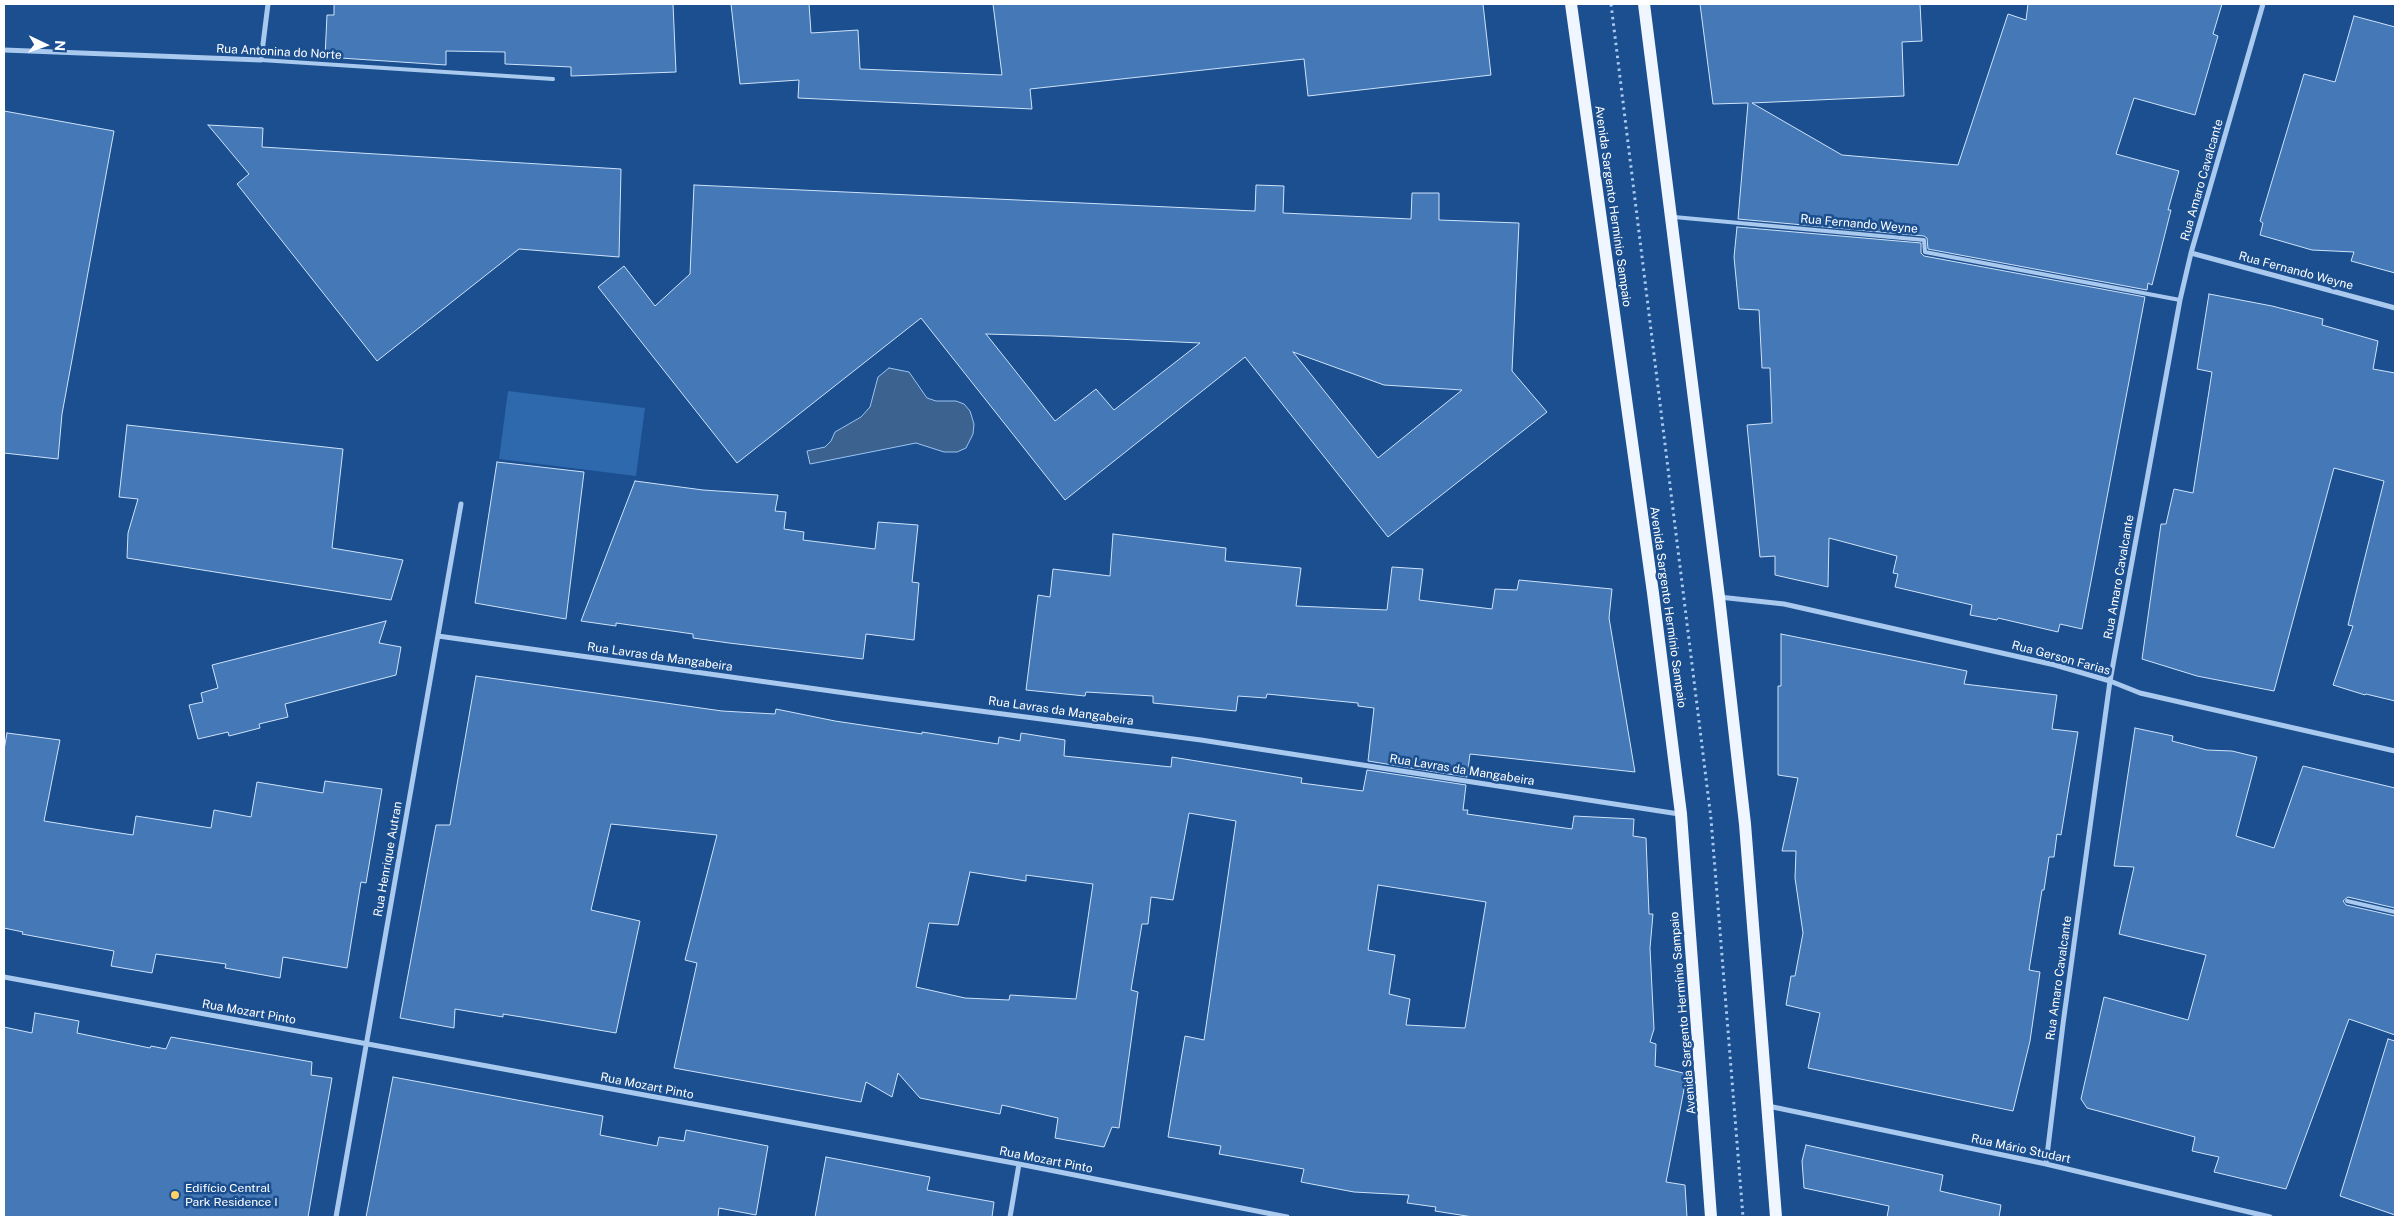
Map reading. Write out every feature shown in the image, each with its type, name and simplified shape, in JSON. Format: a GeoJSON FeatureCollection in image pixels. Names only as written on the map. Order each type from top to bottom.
{"type":"FeatureCollection","features":[{"type":"Feature","properties":{"kind":"main road","name":"Avenida Sargento Hermínio Sampaio"},"geometry":{"type":"LineString","coordinates":[[1571,4],[1653,593],[1681,814],[1704,1093],[1712,1217]]}},
{"type":"Feature","properties":{"kind":"main road"},"geometry":{"type":"LineString","coordinates":[[1644,4],[1720,597],[1745,824],[1776,1217]]}},
{"type":"Feature","properties":{"kind":"street"},"geometry":{"type":"LineString","coordinates":[[261,60],[268,4]]}},
{"type":"Feature","properties":{"kind":"street","name":"Rua Amaro Cavalcante"},"geometry":{"type":"LineString","coordinates":[[2046,1164],[2063,1024],[2110,681],[2180,300],[2191,253],[2263,4]]}},
{"type":"Feature","properties":{"kind":"street","name":"Rua Antonina do Norte"},"geometry":{"type":"LineString","coordinates":[[4,50],[261,60]]}},
{"type":"Feature","properties":{"kind":"street","name":"Rua Fernando Weyne"},"geometry":{"type":"LineString","coordinates":[[2191,253],[2395,308]]}},
{"type":"Feature","properties":{"kind":"street","name":"Rua Henrique Autran"},"geometry":{"type":"LineString","coordinates":[[336,1217],[461,504]]}},
{"type":"Feature","properties":{"kind":"street","name":"Rua Gerson Farias"},"geometry":{"type":"LineString","coordinates":[[1720,597],[1784,604],[2055,665],[2110,681],[2140,693],[2395,751]]}},
{"type":"Feature","properties":{"kind":"street","name":"Rua Lavras da Mangabeira"},"geometry":{"type":"LineString","coordinates":[[438,636],[1211,742],[1681,814]]}},
{"type":"Feature","properties":{"kind":"street","name":"Rua Mozart Pinto"},"geometry":{"type":"LineString","coordinates":[[4,978],[1019,1164],[1287,1217]]}},
{"type":"Feature","properties":{"kind":"street","name":"Rua Mário Studart"},"geometry":{"type":"LineString","coordinates":[[1768,1106],[2046,1164],[2270,1217]]}},
{"type":"Feature","properties":{"kind":"street"},"geometry":{"type":"LineString","coordinates":[[1010,1217],[1019,1164]]}},
{"type":"Feature","properties":{"kind":"lane","name":"Rua Antonina do Norte"},"geometry":{"type":"LineString","coordinates":[[261,60],[553,79]]}},
{"type":"Feature","properties":{"kind":"lane","name":"Rua Fernando Weyne"},"geometry":{"type":"LineString","coordinates":[[1671,217],[1924,240],[1925,252],[2180,300]]}},
{"type":"Feature","properties":{"kind":"lane"},"geometry":{"type":"LineString","coordinates":[[2347,901],[2395,912]]}},
{"type":"Feature","properties":{"kind":"shaded area"},"geometry":{"type":"Polygon","coordinates":[[[889,368],[909,372],[927,398],[936,401],[956,401],[964,404],[970,411],[974,424],[973,434],[966,448],[957,452],[944,452],[916,443],[810,464],[807,451],[825,447],[831,441],[835,432],[861,417],[870,407],[878,377],[889,368]]]}},
{"type":"Feature","properties":{"kind":"shaded area"},"geometry":{"type":"Polygon","coordinates":[[[508,391],[645,408],[636,476],[499,459],[508,391]]]}},
{"type":"Feature","properties":{"kind":"building"},"geometry":{"type":"Polygon","coordinates":[[[334,4],[673,4],[676,72],[571,76],[571,67],[505,64],[505,52],[446,51],[446,65],[325,57],[327,15],[334,15],[334,4]]]}},
{"type":"Feature","properties":{"kind":"building"},"geometry":{"type":"Polygon","coordinates":[[[731,4],[809,4],[811,33],[858,30],[860,69],[1002,75],[993,4],[1483,4],[1491,75],[1308,96],[1304,59],[1030,89],[1032,109],[798,98],[799,80],[740,84],[731,4]]]}},
{"type":"Feature","properties":{"kind":"building"},"geometry":{"type":"Polygon","coordinates":[[[1700,4],[1920,4],[1922,41],[1902,42],[1904,96],[1752,103],[1842,155],[1958,165],[2008,14],[2026,20],[2028,4],[2222,4],[2213,34],[2218,36],[2195,115],[2134,98],[2116,154],[2179,171],[2168,210],[2171,210],[2152,285],[2148,283],[2147,290],[1928,249],[1927,238],[1924,236],[1738,219],[1748,103],[1713,104],[1700,4]]]}},
{"type":"Feature","properties":{"kind":"building"},"geometry":{"type":"Polygon","coordinates":[[[2354,16],[2395,27],[2395,273],[2351,261],[2354,252],[2312,250],[2260,235],[2263,223],[2260,221],[2304,74],[2335,82],[2354,16]]]}},
{"type":"Feature","properties":{"kind":"building"},"geometry":{"type":"Polygon","coordinates":[[[4,111],[114,131],[62,414],[58,459],[4,453],[4,111]]]}},
{"type":"Feature","properties":{"kind":"building"},"geometry":{"type":"Polygon","coordinates":[[[208,125],[263,128],[262,147],[621,169],[619,257],[519,249],[377,361],[237,184],[249,174],[208,125]]]}},
{"type":"Feature","properties":{"kind":"building"},"geometry":{"type":"Polygon","coordinates":[[[694,185],[1255,211],[1256,185],[1284,186],[1283,213],[1411,219],[1412,193],[1439,193],[1439,220],[1519,223],[1512,371],[1547,412],[1388,537],[1245,357],[1065,500],[921,318],[737,463],[598,287],[624,266],[655,306],[690,274],[694,185]],[[986,334],[1055,421],[1096,389],[1114,410],[1200,343],[1053,336],[986,334]],[[1293,352],[1378,458],[1462,390],[1384,385],[1293,352]]]}},
{"type":"Feature","properties":{"kind":"building"},"geometry":{"type":"Polygon","coordinates":[[[1737,227],[1921,243],[1921,253],[1924,256],[2145,297],[2082,629],[2060,624],[2058,632],[1998,618],[1997,620],[1970,615],[1972,605],[1895,587],[1898,574],[1893,573],[1897,556],[1829,538],[1828,587],[1775,575],[1775,556],[1760,557],[1747,425],[1772,423],[1770,368],[1762,368],[1759,310],[1739,309],[1734,257],[1737,227]]]}},
{"type":"Feature","properties":{"kind":"building"},"geometry":{"type":"Polygon","coordinates":[[[2209,294],[2272,306],[2323,319],[2322,325],[2378,341],[2373,369],[2395,373],[2395,701],[2365,695],[2333,685],[2353,626],[2348,625],[2384,481],[2334,468],[2274,691],[2197,676],[2142,659],[2161,524],[2166,524],[2174,489],[2193,493],[2212,372],[2197,369],[2209,294]]]}},
{"type":"Feature","properties":{"kind":"building"},"geometry":{"type":"Polygon","coordinates":[[[127,425],[343,449],[332,548],[403,560],[391,600],[127,558],[128,533],[138,499],[119,497],[127,425]]]}},
{"type":"Feature","properties":{"kind":"building"},"geometry":{"type":"Polygon","coordinates":[[[497,462],[584,472],[566,619],[475,603],[497,462]]]}},
{"type":"Feature","properties":{"kind":"building"},"geometry":{"type":"Polygon","coordinates":[[[635,481],[703,490],[778,495],[775,511],[786,512],[784,529],[804,532],[803,540],[875,549],[878,522],[918,525],[912,582],[919,583],[914,640],[866,634],[863,659],[693,638],[693,634],[616,623],[616,626],[581,621],[635,481]]]}},
{"type":"Feature","properties":{"kind":"building"},"geometry":{"type":"Polygon","coordinates":[[[1113,534],[1226,548],[1225,561],[1301,568],[1296,606],[1387,610],[1392,567],[1423,569],[1419,600],[1492,609],[1495,589],[1517,590],[1519,580],[1612,589],[1609,618],[1635,772],[1470,754],[1467,777],[1368,761],[1374,708],[1358,706],[1358,703],[1267,694],[1266,698],[1238,696],[1236,711],[1153,703],[1153,696],[1086,692],[1085,696],[1026,690],[1038,595],[1050,597],[1053,569],[1110,576],[1113,534]]]}},
{"type":"Feature","properties":{"kind":"building"},"geometry":{"type":"Polygon","coordinates":[[[386,621],[379,643],[401,647],[396,675],[285,704],[288,717],[259,724],[260,728],[229,736],[228,732],[198,739],[189,705],[203,702],[201,693],[218,688],[212,665],[386,621]]]}},
{"type":"Feature","properties":{"kind":"building"},"geometry":{"type":"Polygon","coordinates":[[[1781,634],[1967,671],[1964,684],[2057,695],[2052,729],[2078,732],[2061,835],[2057,834],[2054,857],[2049,857],[2044,890],[2042,890],[2029,970],[2040,972],[2030,1041],[2013,1111],[1808,1068],[1820,1013],[1786,1005],[1791,976],[1795,976],[1803,933],[1795,878],[1796,851],[1782,851],[1798,778],[1778,775],[1778,686],[1781,686],[1781,634]]]}},
{"type":"Feature","properties":{"kind":"building"},"geometry":{"type":"Polygon","coordinates":[[[476,676],[722,711],[775,714],[776,709],[835,721],[998,744],[999,737],[1020,741],[1021,733],[1065,740],[1064,756],[1171,767],[1172,757],[1302,778],[1301,783],[1363,791],[1367,770],[1466,785],[1463,810],[1468,810],[1467,814],[1572,829],[1574,816],[1634,819],[1633,836],[1646,838],[1649,914],[1653,914],[1650,948],[1654,1029],[1650,1042],[1656,1044],[1655,1066],[1687,1074],[1666,1182],[1685,1185],[1687,1217],[1473,1217],[1435,1211],[1436,1207],[1407,1203],[1409,1195],[1354,1192],[1301,1182],[1304,1169],[1219,1154],[1221,1146],[1168,1137],[1185,1036],[1204,1040],[1236,821],[1189,813],[1173,900],[1151,897],[1148,924],[1142,924],[1131,990],[1138,992],[1119,1128],[1112,1127],[1104,1147],[1055,1138],[1058,1118],[1002,1105],[1000,1114],[920,1098],[898,1073],[892,1097],[866,1082],[861,1102],[674,1068],[697,963],[685,960],[717,835],[611,824],[591,910],[640,921],[616,1033],[503,1014],[503,1017],[455,1009],[454,1028],[400,1018],[436,825],[450,825],[476,676]],[[970,872],[958,925],[929,923],[916,987],[965,998],[1009,1000],[1010,995],[1076,999],[1093,884],[1026,875],[1026,881],[970,872]],[[1378,885],[1368,950],[1395,955],[1389,994],[1410,999],[1406,1025],[1465,1028],[1486,902],[1378,885]]]}},
{"type":"Feature","properties":{"kind":"building"},"geometry":{"type":"Polygon","coordinates":[[[2135,728],[2173,736],[2172,741],[2207,750],[2232,751],[2257,757],[2236,836],[2274,848],[2303,766],[2395,788],[2395,908],[2348,897],[2343,901],[2346,905],[2395,916],[2395,1035],[2349,1019],[2286,1189],[2214,1172],[2219,1157],[2192,1151],[2195,1137],[2087,1108],[2081,1099],[2104,997],[2188,1020],[2206,955],[2119,934],[2134,867],[2114,866],[2135,728]]]}},
{"type":"Feature","properties":{"kind":"building"},"geometry":{"type":"Polygon","coordinates":[[[7,733],[60,740],[44,821],[133,835],[136,816],[211,828],[214,810],[251,817],[257,782],[323,793],[325,781],[382,789],[366,883],[361,882],[347,968],[283,957],[280,978],[225,968],[226,964],[156,954],[152,973],[111,966],[114,951],[22,934],[23,932],[4,928],[4,750],[7,733]]]}},
{"type":"Feature","properties":{"kind":"building"},"geometry":{"type":"Polygon","coordinates":[[[35,1013],[79,1021],[77,1033],[150,1048],[151,1046],[166,1049],[171,1037],[312,1062],[311,1075],[332,1078],[308,1217],[4,1217],[4,1027],[32,1033],[35,1013]]]}},
{"type":"Feature","properties":{"kind":"building"},"geometry":{"type":"Polygon","coordinates":[[[2388,1039],[2395,1041],[2395,1215],[2340,1196],[2388,1039]]]}},
{"type":"Feature","properties":{"kind":"building"},"geometry":{"type":"Polygon","coordinates":[[[393,1077],[603,1116],[600,1135],[657,1146],[659,1137],[684,1141],[686,1130],[768,1146],[756,1215],[719,1208],[718,1217],[366,1217],[393,1077]]]}},
{"type":"Feature","properties":{"kind":"building"},"geometry":{"type":"Polygon","coordinates":[[[1806,1145],[1943,1175],[1940,1191],[2001,1205],[1999,1217],[1887,1217],[1889,1206],[1804,1188],[1802,1161],[1806,1145]]]}},
{"type":"Feature","properties":{"kind":"building"},"geometry":{"type":"Polygon","coordinates":[[[826,1157],[930,1177],[927,1190],[994,1202],[992,1217],[815,1217],[826,1157]]]}},
{"type":"Feature","properties":{"kind":"place","name":"Edifício Central Park Residence I"},"geometry":{"type":"Point","coordinates":[175,1195]}}]}
